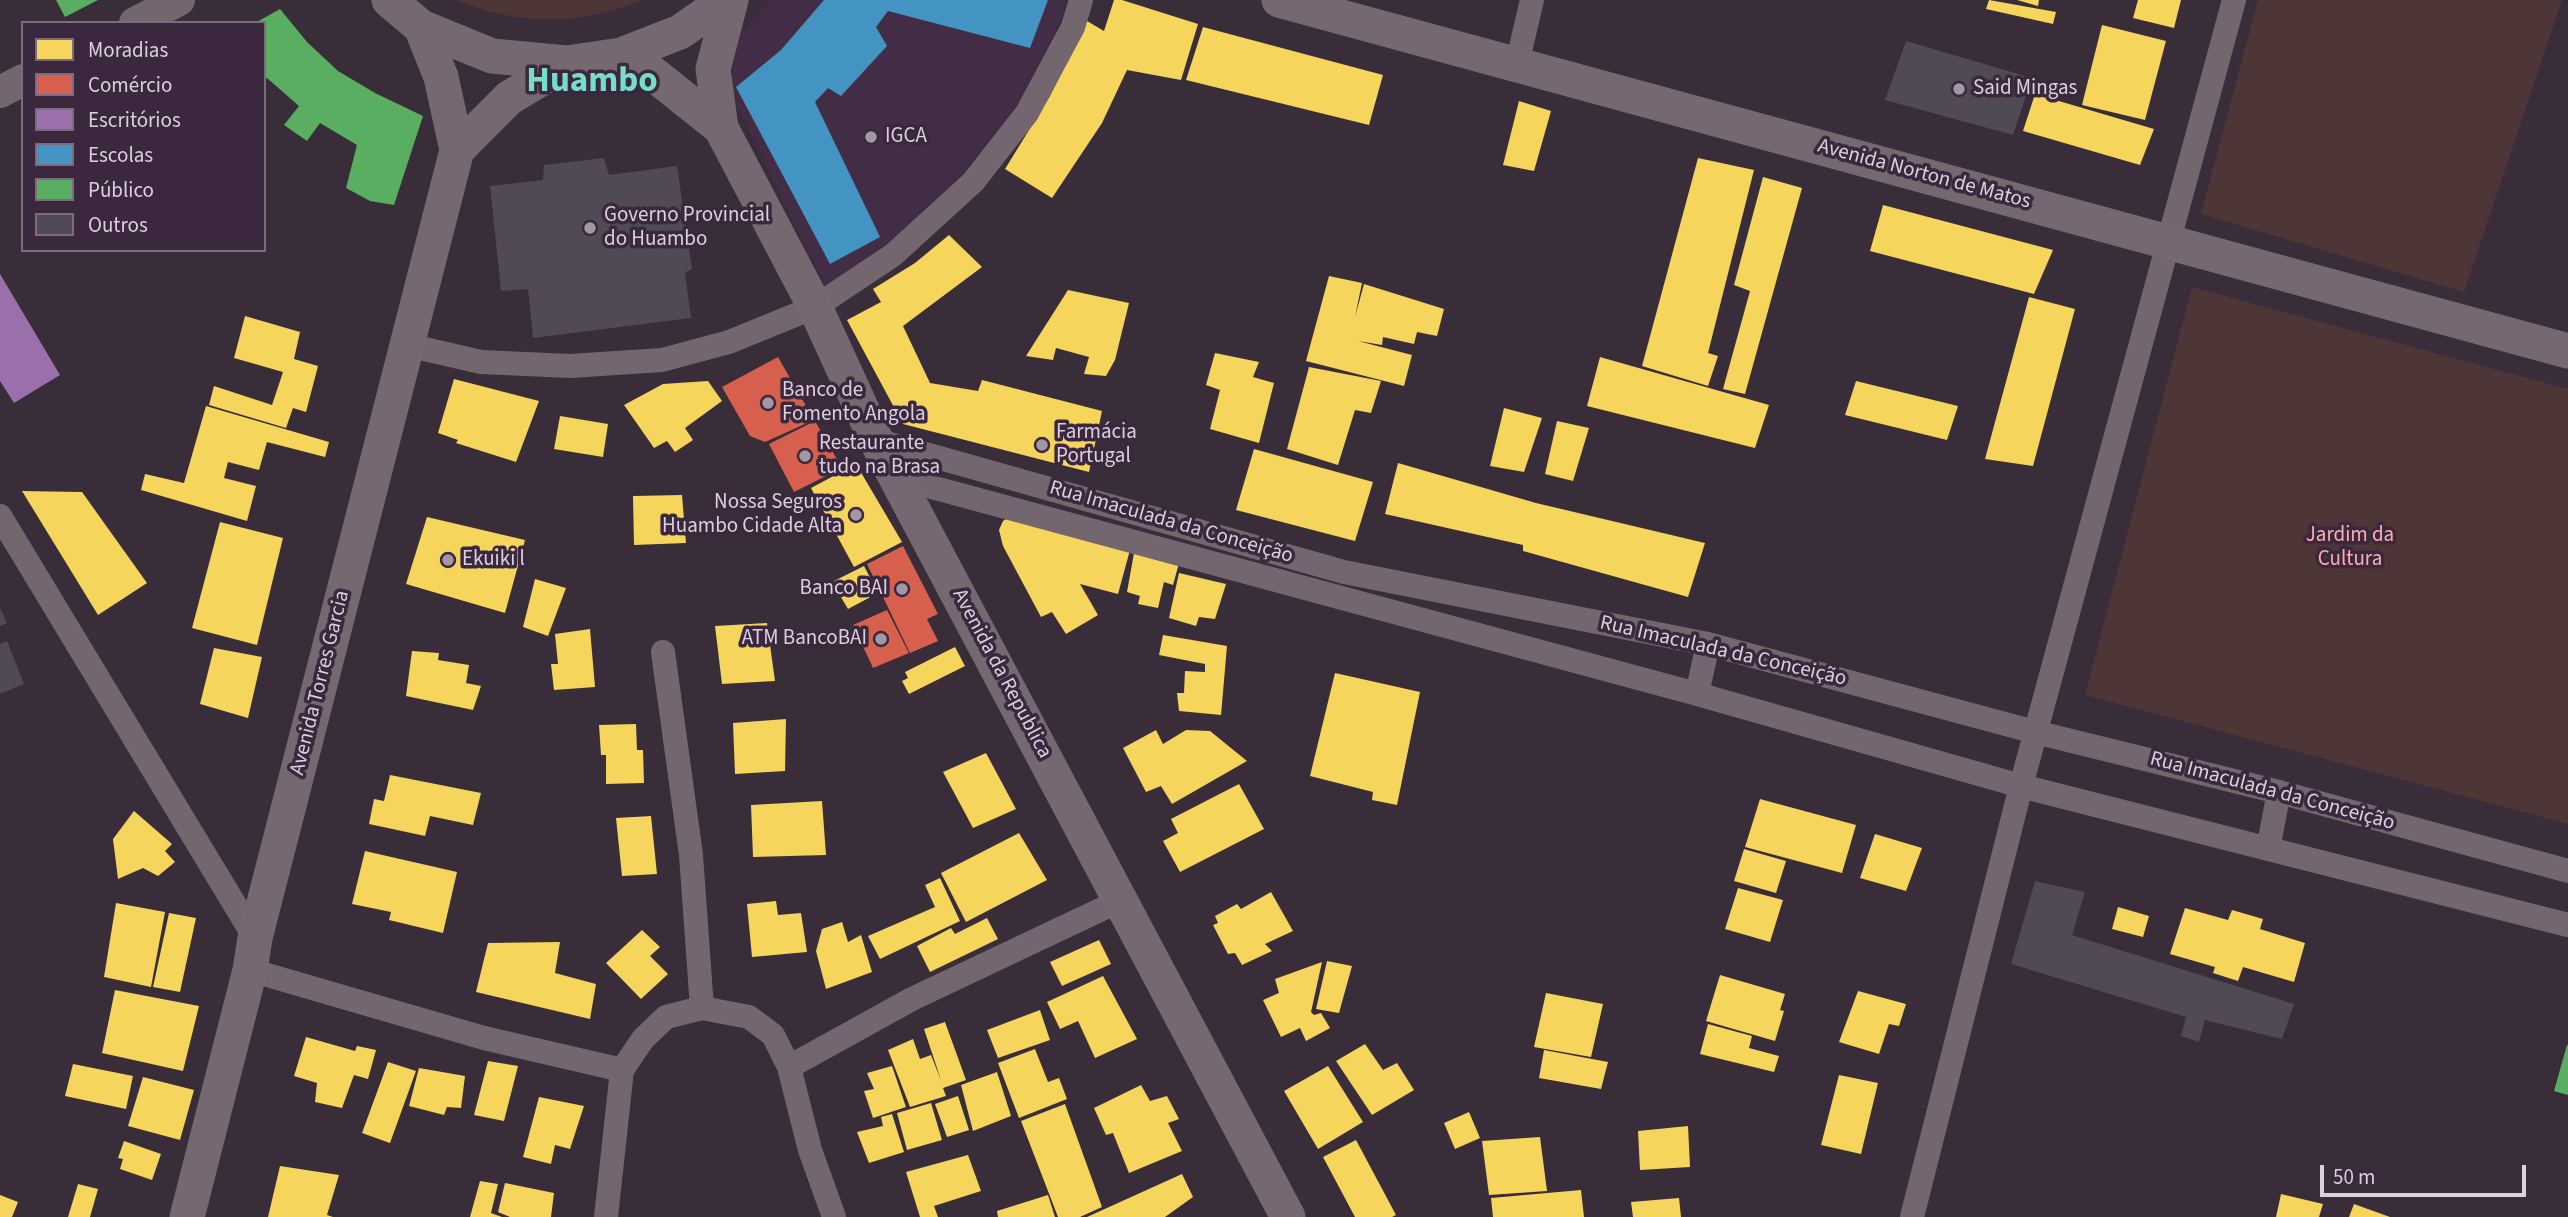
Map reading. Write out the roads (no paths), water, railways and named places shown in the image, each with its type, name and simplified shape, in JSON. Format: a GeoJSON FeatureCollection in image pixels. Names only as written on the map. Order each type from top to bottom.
{"type":"FeatureCollection","features":[{"type":"Feature","properties":{"kind":"main road"},"geometry":{"type":"LineString","coordinates":[[388,0],[421,27],[492,56],[567,63],[621,55],[680,32],[728,0]]}},
{"type":"Feature","properties":{"kind":"main road"},"geometry":{"type":"LineString","coordinates":[[721,128],[713,69],[728,0]]}},
{"type":"Feature","properties":{"kind":"main road","name":"Avenida Norton de Matos"},"geometry":{"type":"LineString","coordinates":[[1279,0],[2568,351]]}},
{"type":"Feature","properties":{"kind":"main road"},"geometry":{"type":"LineString","coordinates":[[421,27],[441,77],[457,150]]}},
{"type":"Feature","properties":{"kind":"main road"},"geometry":{"type":"LineString","coordinates":[[621,55],[652,72],[721,128]]}},
{"type":"Feature","properties":{"kind":"main road"},"geometry":{"type":"LineString","coordinates":[[457,150],[509,98],[567,63]]}},
{"type":"Feature","properties":{"kind":"main road","name":"Avenida da Republica"},"geometry":{"type":"LineString","coordinates":[[721,128],[815,307],[876,440],[1288,1217]]}},
{"type":"Feature","properties":{"kind":"main road","name":"Avenida Torres Garcia"},"geometry":{"type":"LineString","coordinates":[[187,1217],[457,150]]}},
{"type":"Feature","properties":{"kind":"street"},"geometry":{"type":"LineString","coordinates":[[139,21],[179,0]]}},
{"type":"Feature","properties":{"kind":"street"},"geometry":{"type":"LineString","coordinates":[[408,345],[481,362],[570,366],[662,360],[729,342],[815,307],[893,255],[973,182],[1027,113],[1073,27],[1082,0]]}},
{"type":"Feature","properties":{"kind":"street"},"geometry":{"type":"LineString","coordinates":[[1517,64],[1532,0]]}},
{"type":"Feature","properties":{"kind":"street"},"geometry":{"type":"LineString","coordinates":[[1912,1217],[2035,732],[2234,0]]}},
{"type":"Feature","properties":{"kind":"street"},"geometry":{"type":"LineString","coordinates":[[0,92],[21,81]]}},
{"type":"Feature","properties":{"kind":"street","name":"Rua Imaculada da Conceição"},"geometry":{"type":"LineString","coordinates":[[876,440],[1344,572],[1708,645],[2035,732],[2279,792],[2568,871]]}},
{"type":"Feature","properties":{"kind":"street","name":"Rua Imaculada da Conceição"},"geometry":{"type":"LineString","coordinates":[[898,478],[1697,694],[2021,786],[2568,925]]}},
{"type":"Feature","properties":{"kind":"street"},"geometry":{"type":"LineString","coordinates":[[0,516],[253,954],[484,1038],[622,1070]]}},
{"type":"Feature","properties":{"kind":"street"},"geometry":{"type":"LineString","coordinates":[[1697,694],[1708,645]]}},
{"type":"Feature","properties":{"kind":"street"},"geometry":{"type":"LineString","coordinates":[[663,652],[691,855],[702,1008]]}},
{"type":"Feature","properties":{"kind":"street"},"geometry":{"type":"LineString","coordinates":[[2268,849],[2279,792]]}},
{"type":"Feature","properties":{"kind":"street"},"geometry":{"type":"LineString","coordinates":[[789,1067],[912,999],[1119,901]]}},
{"type":"Feature","properties":{"kind":"street"},"geometry":{"type":"LineString","coordinates":[[606,1217],[622,1070],[643,1039],[666,1017],[702,1008],[749,1017],[773,1035],[789,1067],[810,1150],[834,1217]]}},
{"type":"Feature","properties":{"kind":"place","name":"Said Mingas"},"geometry":{"type":"Point","coordinates":[1959,89]}},
{"type":"Feature","properties":{"kind":"place","name":"IGCA"},"geometry":{"type":"Point","coordinates":[871,137]}},
{"type":"Feature","properties":{"kind":"place","name":"Governo Provincial do Huambo"},"geometry":{"type":"Point","coordinates":[590,228]}},
{"type":"Feature","properties":{"kind":"place","name":"Banco de Fomento Angola"},"geometry":{"type":"Point","coordinates":[768,403]}},
{"type":"Feature","properties":{"kind":"place","name":"Farmácia Portugal"},"geometry":{"type":"Point","coordinates":[1042,445]}},
{"type":"Feature","properties":{"kind":"place","name":"Restaurante tudo na Brasa"},"geometry":{"type":"Point","coordinates":[805,456]}},
{"type":"Feature","properties":{"kind":"place","name":"Nossa Seguros Huambo Cidade Alta"},"geometry":{"type":"Point","coordinates":[856,515]}},
{"type":"Feature","properties":{"kind":"place","name":"Ekuiki l"},"geometry":{"type":"Point","coordinates":[448,560]}},
{"type":"Feature","properties":{"kind":"place","name":"Banco BAI"},"geometry":{"type":"Point","coordinates":[902,589]}},
{"type":"Feature","properties":{"kind":"place","name":"ATM BancoBAI"},"geometry":{"type":"Point","coordinates":[881,639]}},
{"type":"Feature","properties":{"kind":"district","name":"Huambo"},"geometry":{"type":"Point","coordinates":[592,83]}},
{"type":"Feature","properties":{"kind":"park label","name":"Jardim da Cultura"},"geometry":{"type":"Point","coordinates":[2350,548]}}]}
